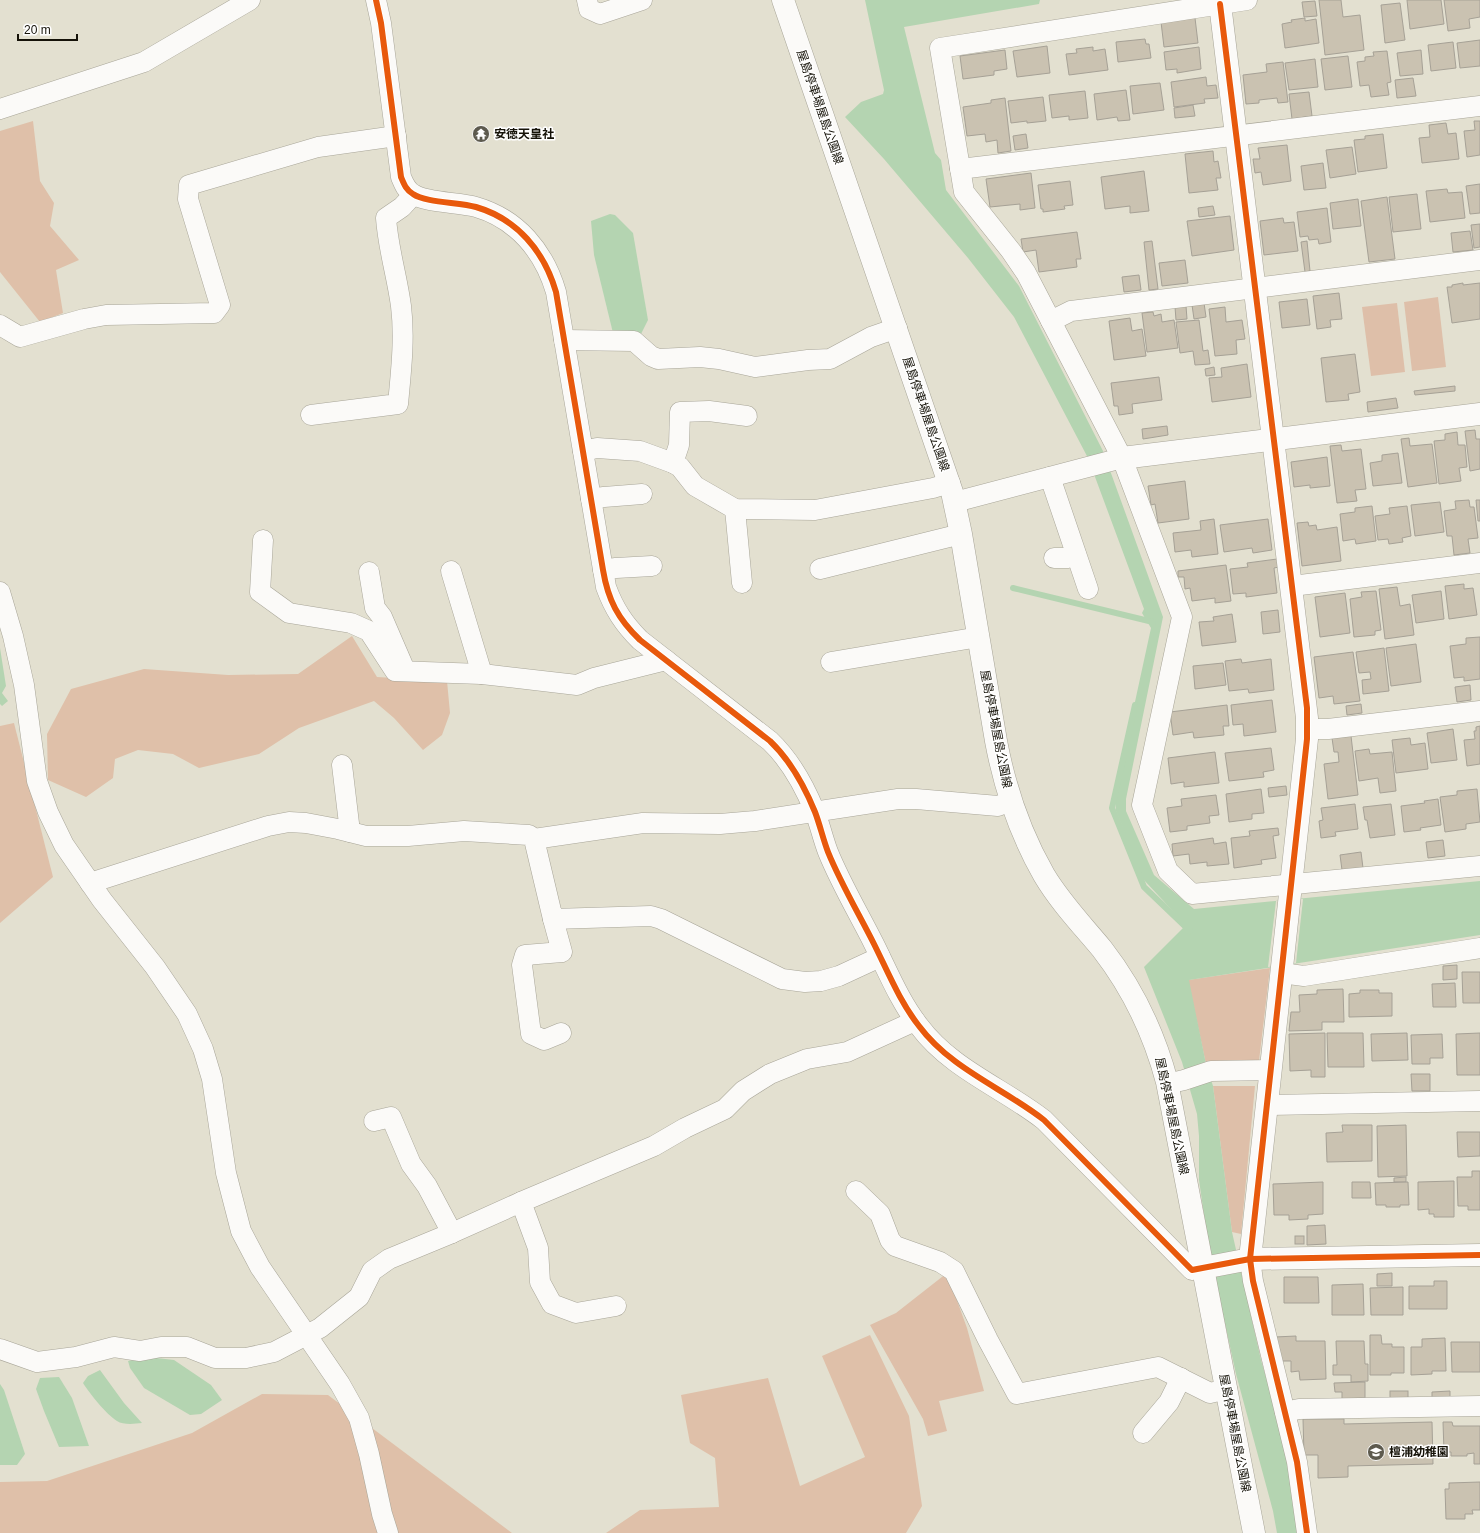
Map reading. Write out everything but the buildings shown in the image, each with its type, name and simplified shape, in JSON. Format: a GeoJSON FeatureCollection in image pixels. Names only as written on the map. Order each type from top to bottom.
{"type":"FeatureCollection","features":[{"type":"Feature","properties":{"kind":"street"},"geometry":{"type":"LineString","coordinates":[[0,109],[144,62],[250,0]]}},
{"type":"Feature","properties":{"kind":"street"},"geometry":{"type":"LineString","coordinates":[[376,0],[381,23],[401,177],[405,187],[413,195],[475,206],[491,212],[507,221],[533,244],[551,275],[556,292],[606,587],[611,602],[619,616],[640,640],[770,741],[781,752],[799,777],[815,812],[831,858],[880,957],[908,1010],[931,1040],[959,1065],[1020,1102],[1044,1120],[1192,1270],[1250,1259],[1480,1255]]}},
{"type":"Feature","properties":{"kind":"street"},"geometry":{"type":"LineString","coordinates":[[587,0],[590,8],[600,14],[642,0]]}},
{"type":"Feature","properties":{"kind":"street","name":"屋島停車場屋島公園線"},"geometry":{"type":"LineString","coordinates":[[783,0],[897,328],[952,493],[961,534],[1000,762],[1019,824],[1045,876],[1060,900],[1102,950],[1130,990],[1152,1035],[1161,1058],[1176,1082],[1203,1268],[1254,1533]]}},
{"type":"Feature","properties":{"kind":"street"},"geometry":{"type":"LineString","coordinates":[[1247,0],[940,48],[964,192],[1019,261],[1033,284],[1116,459],[1182,617],[1142,805],[1168,871],[1192,894],[1290,892],[1480,866]]}},
{"type":"Feature","properties":{"kind":"street"},"geometry":{"type":"LineString","coordinates":[[1220,4],[1307,708],[1308,728],[1250,1259],[1298,1472],[1307,1533]]}},
{"type":"Feature","properties":{"kind":"street"},"geometry":{"type":"LineString","coordinates":[[960,169],[1480,106]]}},
{"type":"Feature","properties":{"kind":"street"},"geometry":{"type":"LineString","coordinates":[[0,325],[20,338],[84,319],[106,315],[214,313],[220,305],[188,199],[189,185],[318,146],[396,136]]}},
{"type":"Feature","properties":{"kind":"street"},"geometry":{"type":"LineString","coordinates":[[311,415],[398,404],[402,348],[401,307],[387,240],[386,218],[402,207],[413,195]]}},
{"type":"Feature","properties":{"kind":"street"},"geometry":{"type":"LineString","coordinates":[[1051,321],[1071,310],[1480,260]]}},
{"type":"Feature","properties":{"kind":"street"},"geometry":{"type":"LineString","coordinates":[[564,340],[634,341],[651,356],[658,359],[691,357],[710,358],[755,367],[808,360],[830,359],[871,337],[897,328]]}},
{"type":"Feature","properties":{"kind":"street"},"geometry":{"type":"LineString","coordinates":[[673,463],[679,445],[680,412],[709,411],[747,416]]}},
{"type":"Feature","properties":{"kind":"street"},"geometry":{"type":"LineString","coordinates":[[583,451],[597,448],[640,451],[680,467],[698,489],[735,509],[795,511],[814,510],[933,488],[952,493],[1050,477],[1116,459],[1480,414]]}},
{"type":"Feature","properties":{"kind":"street"},"geometry":{"type":"LineString","coordinates":[[1050,477],[1088,590]]}},
{"type":"Feature","properties":{"kind":"street"},"geometry":{"type":"LineString","coordinates":[[591,499],[642,494]]}},
{"type":"Feature","properties":{"kind":"street"},"geometry":{"type":"LineString","coordinates":[[735,509],[742,583]]}},
{"type":"Feature","properties":{"kind":"street"},"geometry":{"type":"LineString","coordinates":[[820,569],[961,534]]}},
{"type":"Feature","properties":{"kind":"street"},"geometry":{"type":"LineString","coordinates":[[263,540],[260,592],[289,613],[352,623],[369,631],[395,671],[482,674],[577,684],[594,678],[666,660]]}},
{"type":"Feature","properties":{"kind":"street"},"geometry":{"type":"LineString","coordinates":[[1054,558],[1067,558],[1076,555]]}},
{"type":"Feature","properties":{"kind":"street"},"geometry":{"type":"LineString","coordinates":[[1292,586],[1480,563]]}},
{"type":"Feature","properties":{"kind":"street"},"geometry":{"type":"LineString","coordinates":[[603,570],[652,566]]}},
{"type":"Feature","properties":{"kind":"street"},"geometry":{"type":"LineString","coordinates":[[451,570],[482,674]]}},
{"type":"Feature","properties":{"kind":"street"},"geometry":{"type":"LineString","coordinates":[[369,572],[375,608],[382,617],[405,671]]}},
{"type":"Feature","properties":{"kind":"street"},"geometry":{"type":"LineString","coordinates":[[0,592],[13,636],[24,685],[37,781],[48,812],[64,845],[90,883],[155,967],[187,1014],[203,1048],[212,1079],[226,1173],[241,1231],[260,1267],[340,1384],[360,1418],[382,1514],[388,1533]]}},
{"type":"Feature","properties":{"kind":"street"},"geometry":{"type":"LineString","coordinates":[[830,662],[979,637]]}},
{"type":"Feature","properties":{"kind":"street"},"geometry":{"type":"LineString","coordinates":[[1308,728],[1328,729],[1480,711]]}},
{"type":"Feature","properties":{"kind":"street"},"geometry":{"type":"LineString","coordinates":[[342,765],[350,832]]}},
{"type":"Feature","properties":{"kind":"street"},"geometry":{"type":"LineString","coordinates":[[534,839],[643,823],[720,824],[755,821],[898,799],[916,799],[998,806],[1011,801]]}},
{"type":"Feature","properties":{"kind":"street"},"geometry":{"type":"LineString","coordinates":[[90,883],[268,826],[289,822],[314,824],[366,836],[408,836],[464,831],[529,835],[534,839],[552,919],[562,952],[525,955],[522,966],[530,1034],[544,1040],[560,1033]]}},
{"type":"Feature","properties":{"kind":"street"},"geometry":{"type":"LineString","coordinates":[[552,919],[651,916],[661,919],[782,979],[805,982],[821,981],[839,976],[880,957]]}},
{"type":"Feature","properties":{"kind":"street"},"geometry":{"type":"LineString","coordinates":[[1282,969],[1304,976],[1480,948]]}},
{"type":"Feature","properties":{"kind":"street"},"geometry":{"type":"LineString","coordinates":[[0,1349],[37,1362],[76,1357],[114,1347],[140,1351],[161,1347],[187,1347],[215,1358],[246,1358],[274,1352],[320,1328],[359,1297],[372,1271],[389,1259],[654,1146],[685,1128],[725,1109],[743,1091],[770,1074],[807,1059],[847,1052],[915,1021]]}},
{"type":"Feature","properties":{"kind":"street"},"geometry":{"type":"LineString","coordinates":[[1176,1082],[1211,1071],[1271,1070]]}},
{"type":"Feature","properties":{"kind":"street"},"geometry":{"type":"LineString","coordinates":[[1267,1105],[1480,1101]]}},
{"type":"Feature","properties":{"kind":"street"},"geometry":{"type":"LineString","coordinates":[[374,1121],[391,1117],[412,1164],[427,1186],[452,1233]]}},
{"type":"Feature","properties":{"kind":"street"},"geometry":{"type":"LineString","coordinates":[[856,1191],[880,1214],[890,1240],[895,1246],[940,1262],[954,1270],[988,1340],[1018,1394],[1158,1367],[1210,1393],[1227,1389]]}},
{"type":"Feature","properties":{"kind":"street"},"geometry":{"type":"LineString","coordinates":[[521,1202],[538,1248],[540,1282],[552,1304],[576,1313],[616,1306]]}},
{"type":"Feature","properties":{"kind":"street"},"geometry":{"type":"LineString","coordinates":[[1143,1433],[1169,1402],[1181,1378]]}},
{"type":"Feature","properties":{"kind":"street"},"geometry":{"type":"LineString","coordinates":[[1285,1412],[1299,1409],[1480,1406]]}},
{"type":"Feature","properties":{"kind":"shaded area"},"geometry":{"type":"Polygon","coordinates":[[[865,0],[1040,0],[1039,4],[904,27],[935,153],[941,160],[946,190],[1019,286],[1103,451],[1163,617],[1126,799],[1126,811],[1154,875],[1194,909],[1480,881],[1480,935],[1189,980],[1206,1064],[1213,1086],[1232,1232],[1261,1360],[1282,1433],[1302,1533],[1277,1533],[1273,1511],[1236,1374],[1209,1250],[1199,1180],[1199,1136],[1197,1114],[1182,1062],[1144,967],[1186,925],[1143,879],[1116,811],[1115,794],[1151,628],[1142,613],[1144,609],[1088,458],[1014,317],[968,258],[884,159],[845,117],[861,102],[883,94],[884,90],[865,0]]]}},
{"type":"Feature","properties":{"kind":"shaded area"},"geometry":{"type":"Polygon","coordinates":[[[33,121],[40,181],[54,203],[50,226],[79,260],[56,270],[63,313],[40,322],[0,272],[0,131],[33,121]]]}},
{"type":"Feature","properties":{"kind":"shaded area"},"geometry":{"type":"Polygon","coordinates":[[[610,214],[615,215],[633,233],[648,320],[641,334],[613,333],[594,255],[591,221],[610,214]]]}},
{"type":"Feature","properties":{"kind":"shaded area"},"geometry":{"type":"Polygon","coordinates":[[[1438,297],[1446,367],[1412,371],[1404,302],[1438,297]]]}},
{"type":"Feature","properties":{"kind":"shaded area"},"geometry":{"type":"Polygon","coordinates":[[[1397,303],[1405,372],[1371,376],[1362,307],[1397,303]]]}},
{"type":"Feature","properties":{"kind":"shaded area"},"geometry":{"type":"Polygon","coordinates":[[[352,636],[377,677],[447,681],[450,713],[442,735],[423,750],[394,718],[374,701],[299,728],[259,754],[199,768],[173,754],[138,750],[115,759],[113,778],[86,797],[48,780],[47,734],[71,689],[144,669],[228,675],[298,674],[352,636]]]}},
{"type":"Feature","properties":{"kind":"shaded area"},"geometry":{"type":"Polygon","coordinates":[[[0,648],[6,686],[2,693],[8,701],[2,706],[0,704],[0,648]]]}},
{"type":"Feature","properties":{"kind":"shaded area"},"geometry":{"type":"Polygon","coordinates":[[[14,723],[53,877],[0,923],[0,726],[14,723]]]}},
{"type":"Feature","properties":{"kind":"shaded area"},"geometry":{"type":"Polygon","coordinates":[[[1270,968],[1259,1061],[1206,1064],[1188,980],[1270,968]]]}},
{"type":"Feature","properties":{"kind":"shaded area"},"geometry":{"type":"Polygon","coordinates":[[[1213,1086],[1255,1086],[1241,1234],[1232,1232],[1213,1086]]]}},
{"type":"Feature","properties":{"kind":"shaded area"},"geometry":{"type":"Polygon","coordinates":[[[947,1273],[967,1328],[984,1391],[939,1401],[947,1431],[928,1436],[923,1419],[870,1325],[896,1313],[947,1273]]]}},
{"type":"Feature","properties":{"kind":"shaded area"},"geometry":{"type":"Polygon","coordinates":[[[870,1335],[909,1416],[922,1506],[906,1533],[606,1533],[640,1510],[719,1507],[715,1458],[690,1443],[681,1395],[768,1378],[800,1486],[865,1457],[822,1356],[870,1335]]]}},
{"type":"Feature","properties":{"kind":"shaded area"},"geometry":{"type":"Polygon","coordinates":[[[148,1357],[174,1360],[211,1385],[222,1400],[201,1414],[190,1415],[144,1388],[130,1368],[128,1361],[148,1357]]]}},
{"type":"Feature","properties":{"kind":"shaded area"},"geometry":{"type":"Polygon","coordinates":[[[100,1370],[124,1403],[142,1423],[125,1424],[117,1421],[108,1414],[94,1398],[83,1383],[88,1376],[100,1370]]]}},
{"type":"Feature","properties":{"kind":"shaded area"},"geometry":{"type":"Polygon","coordinates":[[[59,1377],[72,1398],[89,1446],[59,1447],[36,1389],[40,1378],[59,1377]]]}},
{"type":"Feature","properties":{"kind":"shaded area"},"geometry":{"type":"Polygon","coordinates":[[[0,1384],[4,1390],[25,1454],[17,1465],[0,1465],[0,1384]]]}},
{"type":"Feature","properties":{"kind":"shaded area"},"geometry":{"type":"Polygon","coordinates":[[[262,1394],[328,1395],[512,1533],[0,1533],[0,1482],[47,1481],[192,1433],[262,1394]]]}},
{"type":"Feature","properties":{"kind":"pier"},"geometry":{"type":"Polygon","coordinates":[[[1303,899],[1296,963],[1268,967],[1276,901],[1303,899]]]}},
{"type":"Feature","properties":{"kind":"waterway"},"geometry":{"type":"LineString","coordinates":[[1013,588],[1153,622]]}},
{"type":"Feature","properties":{"kind":"waterway"},"geometry":{"type":"LineString","coordinates":[[1135,705],[1112,808],[1144,887],[1190,931]]}},
{"type":"Feature","properties":{"kind":"cycle path"},"geometry":{"type":"LineString","coordinates":[[376,0],[381,23],[401,177],[406,187],[409,191],[419,197],[434,201],[476,207],[491,212],[504,220],[516,228],[527,239],[536,250],[551,277],[556,292],[605,581],[615,608],[620,617],[640,640],[770,741],[791,765],[811,802],[828,852],[839,876],[895,986],[912,1017],[932,1041],[962,1066],[1044,1120],[1192,1270],[1250,1259],[1480,1255]]}},
{"type":"Feature","properties":{"kind":"cycle path"},"geometry":{"type":"LineString","coordinates":[[1220,4],[1307,708],[1307,739],[1250,1259],[1253,1281],[1297,1462],[1307,1533]]}},
{"type":"Feature","properties":{"kind":"place","name":"安徳天皇社"},"geometry":{"type":"Point","coordinates":[481,134]}},
{"type":"Feature","properties":{"kind":"place","name":"檀浦幼稚園"},"geometry":{"type":"Point","coordinates":[1376,1452]}}]}
